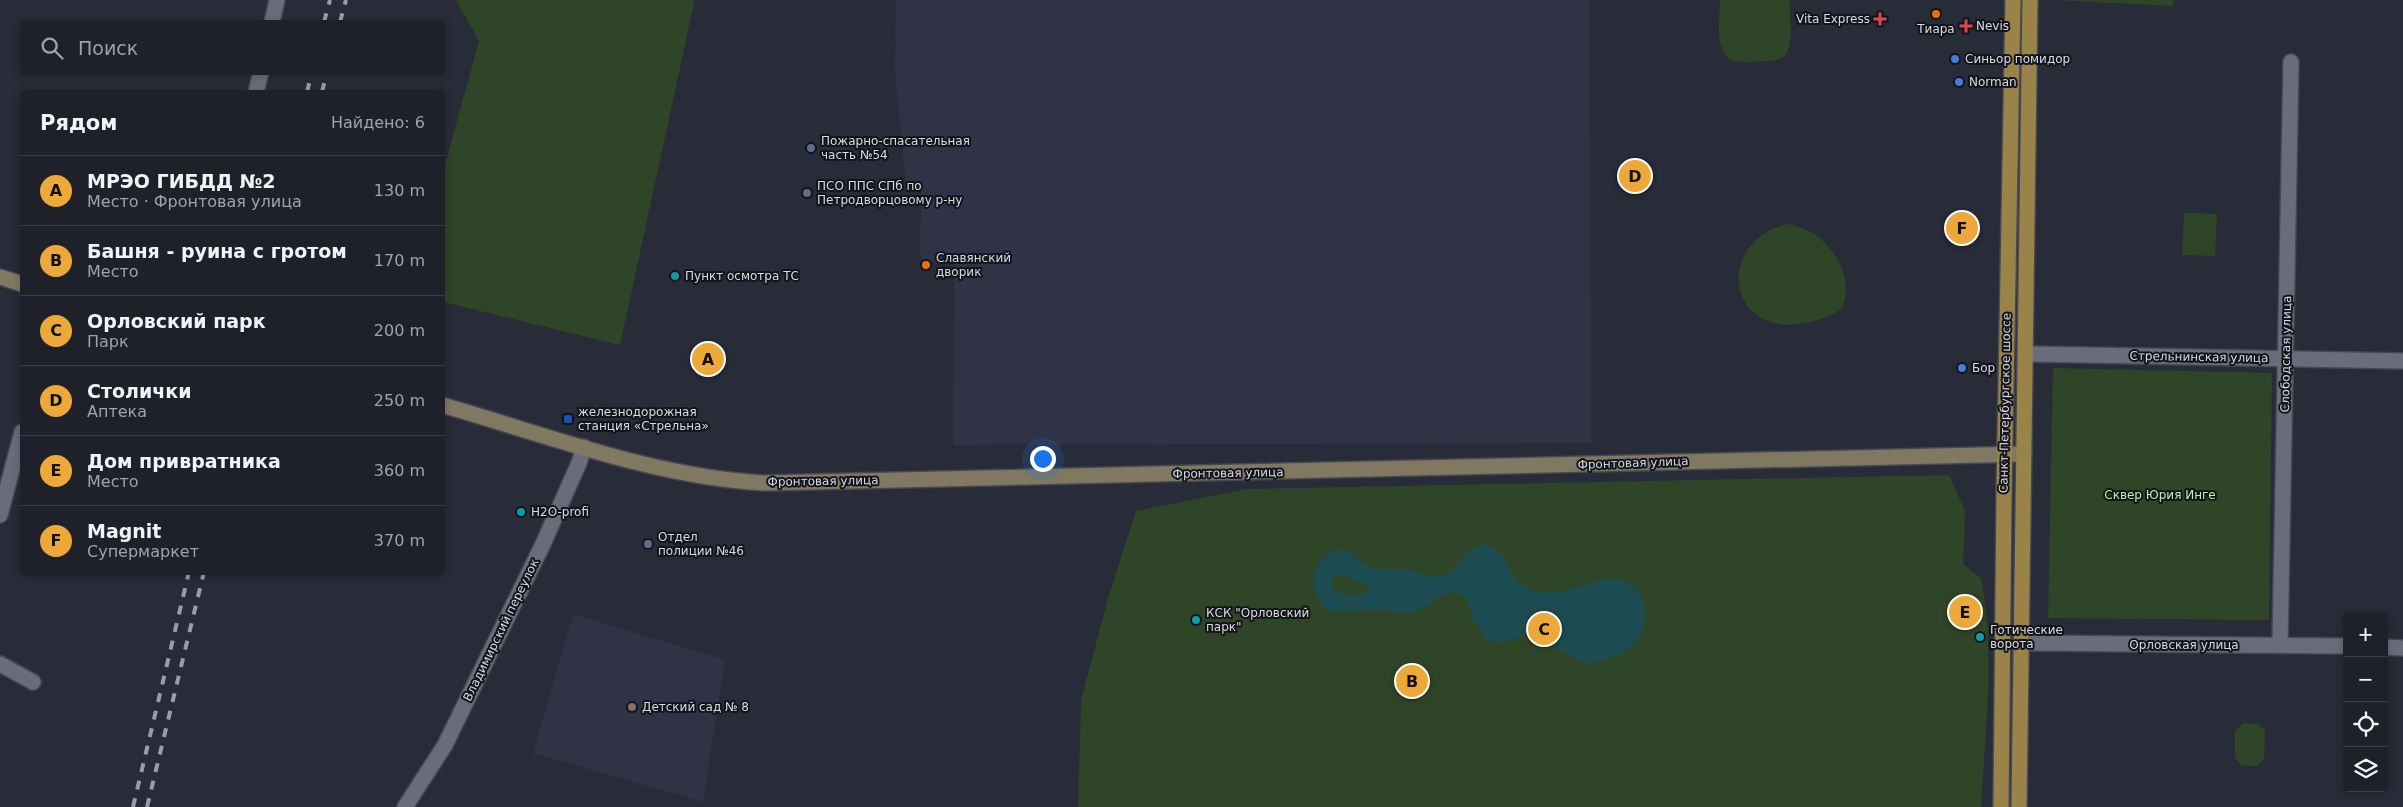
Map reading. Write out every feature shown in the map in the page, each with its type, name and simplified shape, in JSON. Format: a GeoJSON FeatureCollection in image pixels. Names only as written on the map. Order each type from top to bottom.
{"type":"FeatureCollection","features":[{"type":"Feature","properties":{"kind":"main road","name":"Санкт-Петербургское шоссе"},"geometry":{"type":"LineString","coordinates":[[2001,807],[2004,454],[2013,0]]}},
{"type":"Feature","properties":{"kind":"main road","name":"Санкт-Петербургское шоссе"},"geometry":{"type":"LineString","coordinates":[[2019,807],[2030,0]]}},
{"type":"Feature","properties":{"kind":"main road"},"geometry":{"type":"LineString","coordinates":[[0,277],[20,283]]}},
{"type":"Feature","properties":{"kind":"main road","name":"Фронтовая улица"},"geometry":{"type":"LineString","coordinates":[[445,407],[669,471],[731,481],[764,482],[2024,454]]}},
{"type":"Feature","properties":{"kind":"street"},"geometry":{"type":"LineString","coordinates":[[272,20],[277,0]]}},
{"type":"Feature","properties":{"kind":"street","name":"Слободская улица"},"geometry":{"type":"LineString","coordinates":[[2280,645],[2291,62]]}},
{"type":"Feature","properties":{"kind":"street"},"geometry":{"type":"LineString","coordinates":[[256,90],[260,75]]}},
{"type":"Feature","properties":{"kind":"street","name":"Стрельнинская улица"},"geometry":{"type":"LineString","coordinates":[[2026,354],[2403,361]]}},
{"type":"Feature","properties":{"kind":"street"},"geometry":{"type":"LineString","coordinates":[[0,515],[20,440]]}},
{"type":"Feature","properties":{"kind":"street","name":"Владимирский переулок"},"geometry":{"type":"LineString","coordinates":[[405,807],[445,745],[543,544],[584,447]]}},
{"type":"Feature","properties":{"kind":"street","name":"Орловская улица"},"geometry":{"type":"LineString","coordinates":[[2022,643],[2343,646]]}},
{"type":"Feature","properties":{"kind":"street"},"geometry":{"type":"LineString","coordinates":[[2388,647],[2403,648]]}},
{"type":"Feature","properties":{"kind":"street"},"geometry":{"type":"LineString","coordinates":[[0,664],[33,682]]}},
{"type":"Feature","properties":{"kind":"shaded area"},"geometry":{"type":"Polygon","coordinates":[[[896,0],[1590,0],[1591,443],[953,445],[954,262],[924,261],[920,255],[921,186],[906,185],[895,72],[896,0]]]}},
{"type":"Feature","properties":{"kind":"shaded area"},"geometry":{"type":"Polygon","coordinates":[[[1484,545],[1500,553],[1518,581],[1525,587],[1535,591],[1560,592],[1595,582],[1616,579],[1627,582],[1638,591],[1644,604],[1645,613],[1642,631],[1628,650],[1613,658],[1589,663],[1581,661],[1553,645],[1540,634],[1530,633],[1502,642],[1495,642],[1485,638],[1471,616],[1467,599],[1455,592],[1442,595],[1423,609],[1409,613],[1383,610],[1329,611],[1318,599],[1314,586],[1314,574],[1318,563],[1332,551],[1344,550],[1350,552],[1369,566],[1410,570],[1427,576],[1439,576],[1447,574],[1457,566],[1464,556],[1475,548],[1484,545]],[[1339,574],[1333,577],[1332,584],[1334,590],[1344,595],[1358,595],[1370,591],[1367,585],[1339,574]]]}},
{"type":"Feature","properties":{"kind":"shaded area","name":"Детский сад № 8"},"geometry":{"type":"Polygon","coordinates":[[[573,614],[725,660],[703,802],[533,753],[573,614]]]}},
{"type":"Feature","properties":{"kind":"green space"},"geometry":{"type":"Polygon","coordinates":[[[456,0],[693,0],[694,3],[620,345],[445,302],[445,165],[479,41],[456,0]]]}},
{"type":"Feature","properties":{"kind":"green space"},"geometry":{"type":"Polygon","coordinates":[[[1720,0],[1790,0],[1791,35],[1784,57],[1771,61],[1741,62],[1730,59],[1725,54],[1720,40],[1720,0]]]}},
{"type":"Feature","properties":{"kind":"green space"},"geometry":{"type":"Polygon","coordinates":[[[2055,0],[2173,0],[2173,6],[2055,0]]]}},
{"type":"Feature","properties":{"kind":"green space"},"geometry":{"type":"Polygon","coordinates":[[[2184,213],[2217,214],[2215,256],[2182,255],[2184,213]]]}},
{"type":"Feature","properties":{"kind":"green space"},"geometry":{"type":"Polygon","coordinates":[[[1787,224],[1809,231],[1828,246],[1835,255],[1841,266],[1846,289],[1842,309],[1827,317],[1811,322],[1799,324],[1774,323],[1756,314],[1744,301],[1739,283],[1741,265],[1749,248],[1765,233],[1787,224]]]}},
{"type":"Feature","properties":{"kind":"green space","name":"Сквер Юрия Инге"},"geometry":{"type":"Polygon","coordinates":[[[2053,368],[2272,373],[2269,620],[2048,618],[2053,368]]]}},
{"type":"Feature","properties":{"kind":"green space"},"geometry":{"type":"Polygon","coordinates":[[[1949,475],[1965,511],[1963,564],[1981,578],[1988,635],[1987,721],[1981,807],[1078,807],[1081,700],[1109,595],[1136,511],[1247,489],[1949,475]]]}},
{"type":"Feature","properties":{"kind":"green space"},"geometry":{"type":"Polygon","coordinates":[[[2243,723],[2258,724],[2265,731],[2264,759],[2257,766],[2242,766],[2235,758],[2235,731],[2243,723]]]}},
{"type":"Feature","properties":{"kind":"railway"},"geometry":{"type":"LineString","coordinates":[[325,20],[330,0]]}},
{"type":"Feature","properties":{"kind":"railway"},"geometry":{"type":"LineString","coordinates":[[341,20],[346,0]]}},
{"type":"Feature","properties":{"kind":"railway"},"geometry":{"type":"LineString","coordinates":[[308,90],[311,75]]}},
{"type":"Feature","properties":{"kind":"railway"},"geometry":{"type":"LineString","coordinates":[[322,90],[326,75]]}},
{"type":"Feature","properties":{"kind":"railway"},"geometry":{"type":"LineString","coordinates":[[133,807],[188,575]]}},
{"type":"Feature","properties":{"kind":"railway"},"geometry":{"type":"LineString","coordinates":[[147,807],[203,575]]}},
{"type":"Feature","properties":{"kind":"place","name":"Тиара"},"geometry":{"type":"Point","coordinates":[1936,14]}},
{"type":"Feature","properties":{"kind":"place","name":"Vita Express"},"geometry":{"type":"Point","coordinates":[1880,19]}},
{"type":"Feature","properties":{"kind":"place","name":"Nevis"},"geometry":{"type":"Point","coordinates":[1966,26]}},
{"type":"Feature","properties":{"kind":"place","name":"Синьор помидор"},"geometry":{"type":"Point","coordinates":[1955,59]}},
{"type":"Feature","properties":{"kind":"place","name":"Norman"},"geometry":{"type":"Point","coordinates":[1959,82]}},
{"type":"Feature","properties":{"kind":"place","name":"Пожарно-спасательная часть №54"},"geometry":{"type":"Point","coordinates":[811,148]}},
{"type":"Feature","properties":{"kind":"place","name":"Столички"},"geometry":{"type":"Point","coordinates":[1635,176]}},
{"type":"Feature","properties":{"kind":"place","name":"ПСО ППС СПб по Петродворцовому р-ну"},"geometry":{"type":"Point","coordinates":[807,193]}},
{"type":"Feature","properties":{"kind":"place","name":"Magnit"},"geometry":{"type":"Point","coordinates":[1962,228]}},
{"type":"Feature","properties":{"kind":"place","name":"Славянский дворик"},"geometry":{"type":"Point","coordinates":[926,265]}},
{"type":"Feature","properties":{"kind":"place","name":"Пункт осмотра ТС"},"geometry":{"type":"Point","coordinates":[675,276]}},
{"type":"Feature","properties":{"kind":"place","name":"МРЭО ГИБДД №2"},"geometry":{"type":"Point","coordinates":[708,359]}},
{"type":"Feature","properties":{"kind":"place","name":"Бор"},"geometry":{"type":"Point","coordinates":[1962,368]}},
{"type":"Feature","properties":{"kind":"place","name":"железнодорожная станция «Стрельна»"},"geometry":{"type":"Point","coordinates":[568,419]}},
{"type":"Feature","properties":{"kind":"place","name":"H2O-profi"},"geometry":{"type":"Point","coordinates":[521,512]}},
{"type":"Feature","properties":{"kind":"place","name":"Отдел полиции №46"},"geometry":{"type":"Point","coordinates":[648,544]}},
{"type":"Feature","properties":{"kind":"place","name":"Дом привратника"},"geometry":{"type":"Point","coordinates":[1965,612]}},
{"type":"Feature","properties":{"kind":"place","name":"КСК \"Орловский парк\""},"geometry":{"type":"Point","coordinates":[1196,620]}},
{"type":"Feature","properties":{"kind":"place","name":"Орловский парк"},"geometry":{"type":"Point","coordinates":[1544,629]}},
{"type":"Feature","properties":{"kind":"place","name":"Готические ворота"},"geometry":{"type":"Point","coordinates":[1980,637]}},
{"type":"Feature","properties":{"kind":"place","name":"Башня - руина с гротом"},"geometry":{"type":"Point","coordinates":[1412,681]}},
{"type":"Feature","properties":{"kind":"place","name":"Детский сад № 8"},"geometry":{"type":"Point","coordinates":[632,707]}}]}
